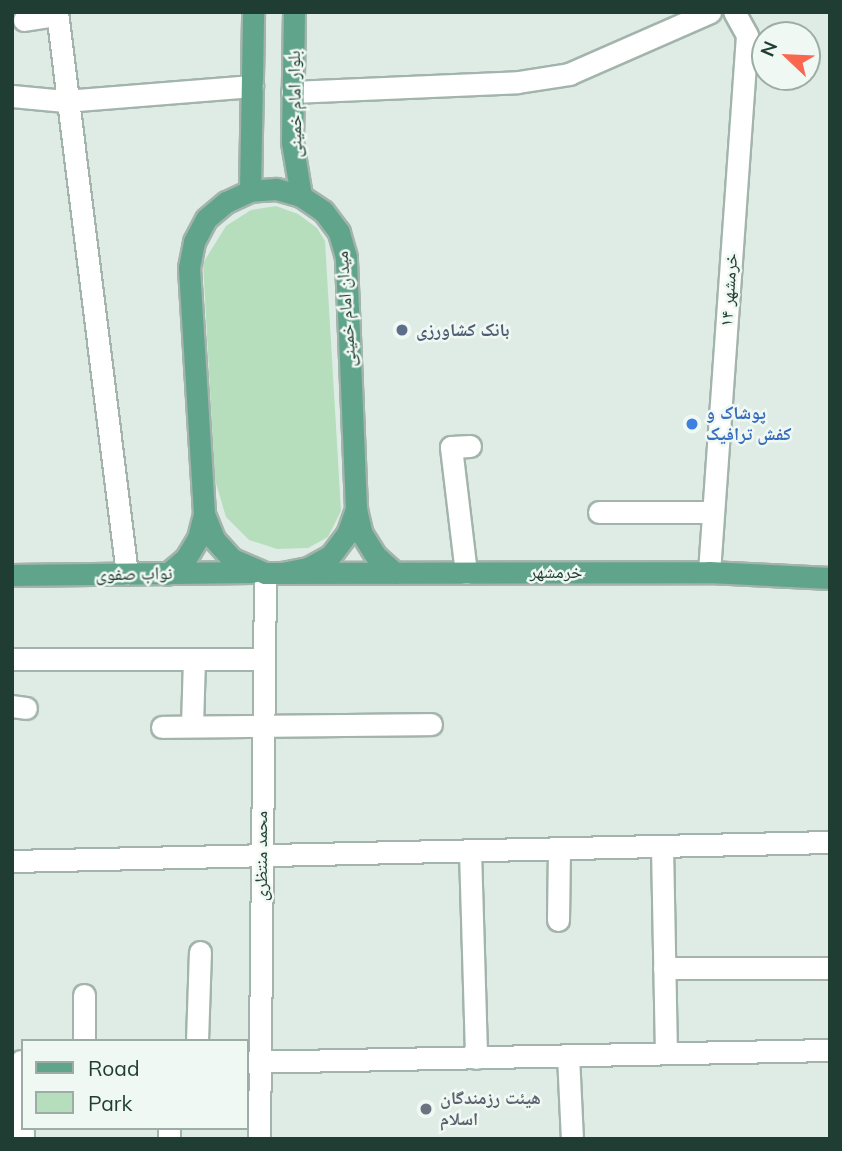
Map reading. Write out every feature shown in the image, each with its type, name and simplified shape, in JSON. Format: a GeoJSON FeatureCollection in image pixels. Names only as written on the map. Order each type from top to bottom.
{"type":"FeatureCollection","features":[{"type":"Feature","properties":{"kind":"main road"},"geometry":{"type":"LineString","coordinates":[[250,191],[253,12]]}},
{"type":"Feature","properties":{"kind":"main road","name":"بلوار امام خمینی"},"geometry":{"type":"LineString","coordinates":[[293,12],[292,142],[301,196]]}},
{"type":"Feature","properties":{"kind":"main road","name":"میدان امام خمینی"},"geometry":{"type":"LineString","coordinates":[[276,189],[301,196],[323,211],[339,232],[346,257],[356,509],[347,534],[331,555],[308,568],[267,573],[232,559],[214,539],[204,514],[189,268],[194,242],[206,219],[226,202],[250,191],[276,189]]}},
{"type":"Feature","properties":{"kind":"main road"},"geometry":{"type":"LineString","coordinates":[[356,509],[362,534],[376,556],[395,573]]}},
{"type":"Feature","properties":{"kind":"main road"},"geometry":{"type":"LineString","coordinates":[[167,574],[192,548],[204,514]]}},
{"type":"Feature","properties":{"kind":"main road","name":"خرمشهر"},"geometry":{"type":"LineString","coordinates":[[267,573],[709,572],[830,578]]}},
{"type":"Feature","properties":{"kind":"main road","name":"نواب صفوی"},"geometry":{"type":"LineString","coordinates":[[12,575],[267,573]]}},
{"type":"Feature","properties":{"kind":"street"},"geometry":{"type":"LineString","coordinates":[[292,92],[518,82],[569,74],[710,12]]}},
{"type":"Feature","properties":{"kind":"street","name":"خرمشهر ۱۴"},"geometry":{"type":"LineString","coordinates":[[709,572],[747,35],[734,12]]}},
{"type":"Feature","properties":{"kind":"street"},"geometry":{"type":"LineString","coordinates":[[24,20],[57,13],[65,101],[127,574]]}},
{"type":"Feature","properties":{"kind":"street"},"geometry":{"type":"LineString","coordinates":[[12,96],[65,101],[252,86]]}},
{"type":"Feature","properties":{"kind":"street"},"geometry":{"type":"LineString","coordinates":[[466,573],[451,447],[470,446]]}},
{"type":"Feature","properties":{"kind":"street"},"geometry":{"type":"LineString","coordinates":[[599,512],[713,512]]}},
{"type":"Feature","properties":{"kind":"street","name":"محمد منتظری"},"geometry":{"type":"LineString","coordinates":[[259,1139],[253,1062],[261,856],[262,659],[267,573]]}},
{"type":"Feature","properties":{"kind":"street"},"geometry":{"type":"LineString","coordinates":[[12,659],[262,659]]}},
{"type":"Feature","properties":{"kind":"street"},"geometry":{"type":"LineString","coordinates":[[192,726],[194,659]]}},
{"type":"Feature","properties":{"kind":"street"},"geometry":{"type":"LineString","coordinates":[[162,727],[431,724]]}},
{"type":"Feature","properties":{"kind":"street"},"geometry":{"type":"LineString","coordinates":[[12,861],[830,842]]}},
{"type":"Feature","properties":{"kind":"street"},"geometry":{"type":"LineString","coordinates":[[662,846],[666,1054]]}},
{"type":"Feature","properties":{"kind":"street"},"geometry":{"type":"LineString","coordinates":[[558,920],[559,849]]}},
{"type":"Feature","properties":{"kind":"street"},"geometry":{"type":"LineString","coordinates":[[470,851],[475,1058]]}},
{"type":"Feature","properties":{"kind":"street"},"geometry":{"type":"LineString","coordinates":[[197,1039],[201,952]]}},
{"type":"Feature","properties":{"kind":"street"},"geometry":{"type":"LineString","coordinates":[[664,968],[830,968]]}},
{"type":"Feature","properties":{"kind":"street"},"geometry":{"type":"LineString","coordinates":[[83,995],[84,1039]]}},
{"type":"Feature","properties":{"kind":"street"},"geometry":{"type":"LineString","coordinates":[[253,1062],[830,1050]]}},
{"type":"Feature","properties":{"kind":"street"},"geometry":{"type":"LineString","coordinates":[[568,1055],[572,1139]]}},
{"type":"Feature","properties":{"kind":"street"},"geometry":{"type":"LineString","coordinates":[[19,1061],[21,1100]]}},
{"type":"Feature","properties":{"kind":"green space"},"geometry":{"type":"Polygon","coordinates":[[[276,206],[298,214],[317,228],[325,241],[341,511],[328,537],[308,548],[277,549],[249,540],[226,517],[215,480],[203,263],[226,226],[251,210],[276,206]]]}},
{"type":"Feature","properties":{"kind":"place","name":"بانک کشاورزی"},"geometry":{"type":"Point","coordinates":[402,330]}},
{"type":"Feature","properties":{"kind":"place","name":"پوشاک و کفش ترافیک"},"geometry":{"type":"Point","coordinates":[692,424]}},
{"type":"Feature","properties":{"kind":"place","name":"هیئت رزمندگان اسلام"},"geometry":{"type":"Point","coordinates":[426,1109]}}]}
